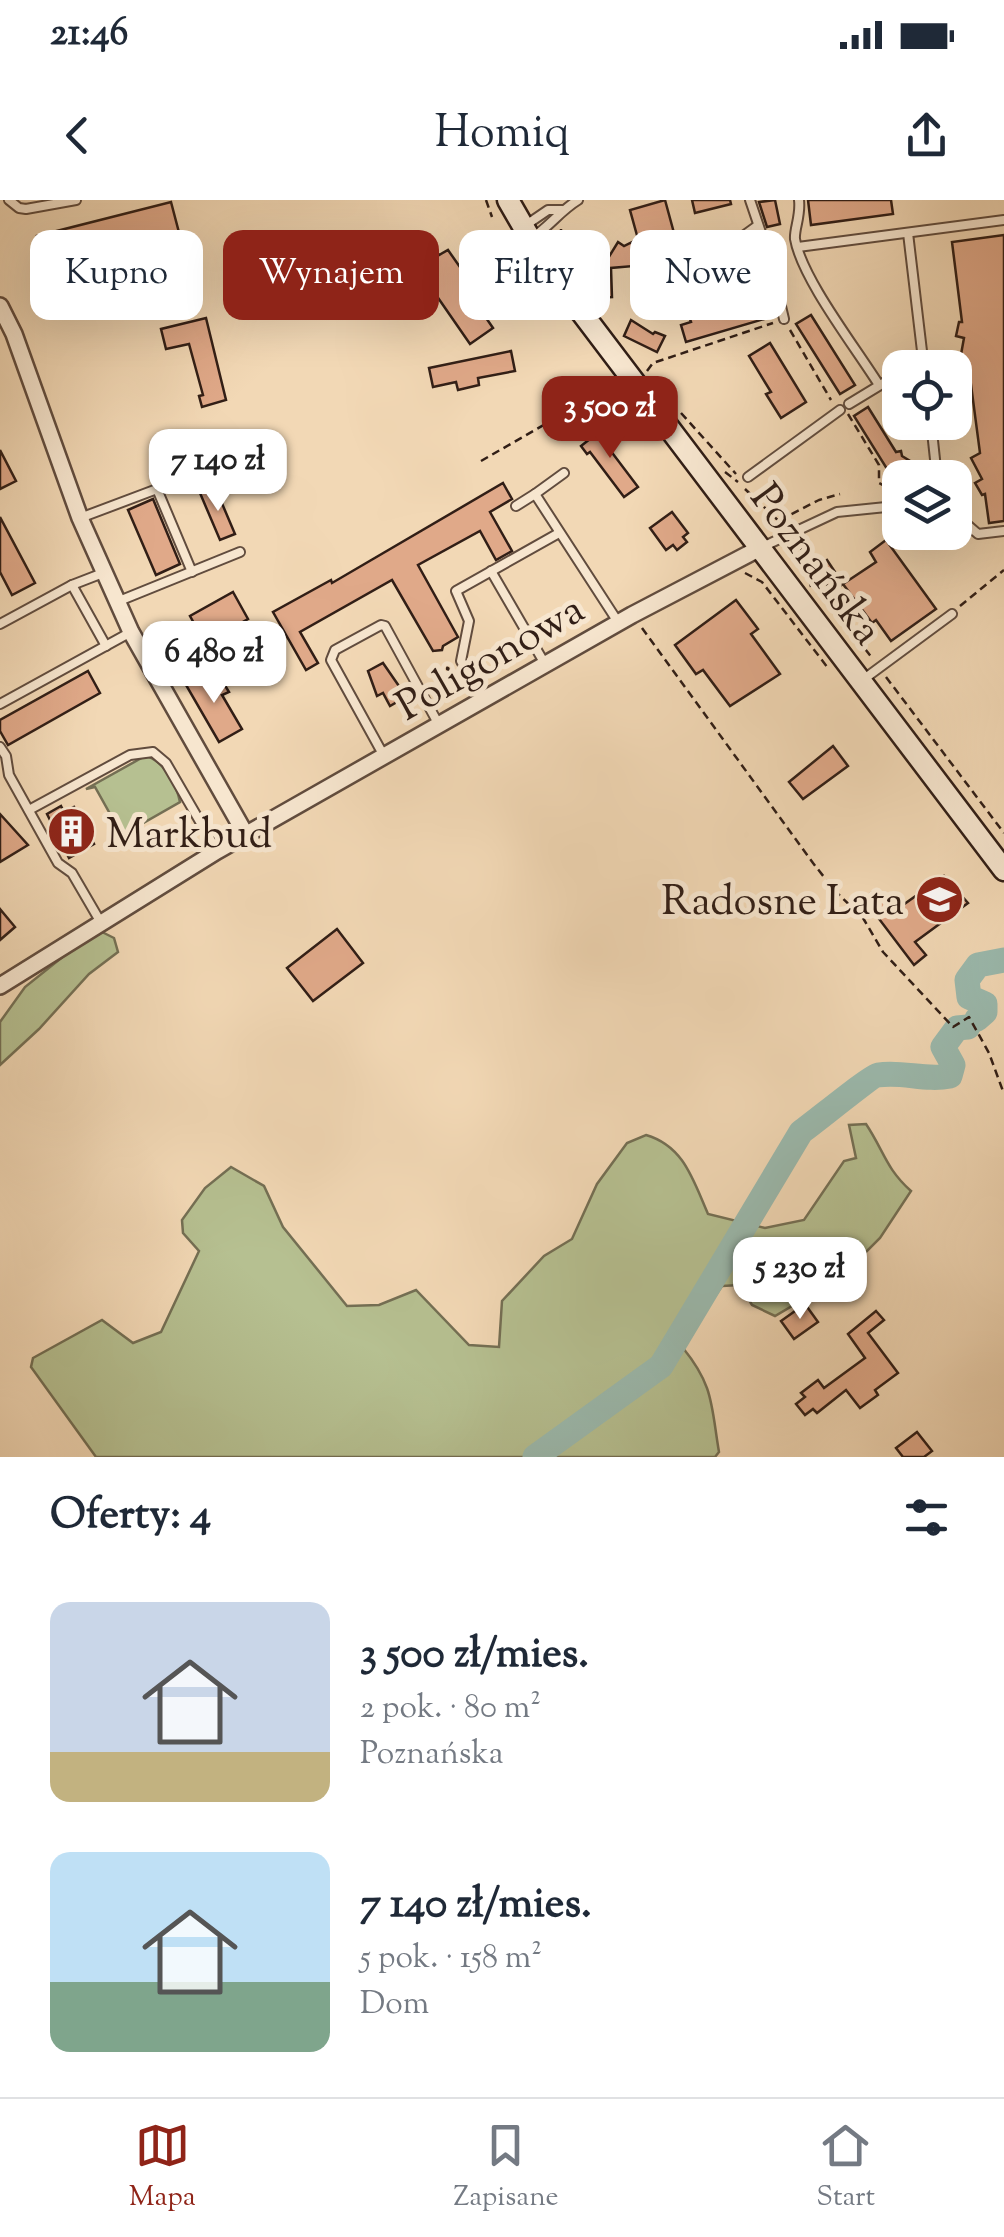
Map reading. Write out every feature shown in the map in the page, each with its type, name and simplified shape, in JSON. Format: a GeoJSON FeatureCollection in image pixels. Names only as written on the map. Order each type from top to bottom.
{"type":"FeatureCollection","features":[{"type":"Feature","properties":{"kind":"main road","name":"Poznańska"},"geometry":{"type":"LineString","coordinates":[[508,200],[525,230]]}},
{"type":"Feature","properties":{"kind":"main road","name":"Poznańska"},"geometry":{"type":"LineString","coordinates":[[595,320],[760,548],[1004,870]]}},
{"type":"Feature","properties":{"kind":"street"},"geometry":{"type":"LineString","coordinates":[[0,306],[104,572],[132,632],[246,835]]}},
{"type":"Feature","properties":{"kind":"street","name":"Poligonowa"},"geometry":{"type":"LineString","coordinates":[[0,986],[217,850],[625,618],[760,548]]}},
{"type":"Feature","properties":{"kind":"lane"},"geometry":{"type":"LineString","coordinates":[[9,200],[26,209],[76,200]]}},
{"type":"Feature","properties":{"kind":"lane"},"geometry":{"type":"LineString","coordinates":[[535,230],[556,222],[562,210],[578,200]]}},
{"type":"Feature","properties":{"kind":"lane"},"geometry":{"type":"LineString","coordinates":[[750,200],[759,230]]}},
{"type":"Feature","properties":{"kind":"lane"},"geometry":{"type":"LineString","coordinates":[[799,200],[801,218],[795,235],[798,247],[815,284],[878,385]]}},
{"type":"Feature","properties":{"kind":"lane"},"geometry":{"type":"LineString","coordinates":[[530,230],[548,210],[562,210]]}},
{"type":"Feature","properties":{"kind":"lane"},"geometry":{"type":"LineString","coordinates":[[798,247],[1004,220]]}},
{"type":"Feature","properties":{"kind":"lane"},"geometry":{"type":"LineString","coordinates":[[751,230],[757,226]]}},
{"type":"Feature","properties":{"kind":"lane"},"geometry":{"type":"LineString","coordinates":[[908,233],[920,350]]}},
{"type":"Feature","properties":{"kind":"lane"},"geometry":{"type":"LineString","coordinates":[[744,480],[882,383]]}},
{"type":"Feature","properties":{"kind":"lane"},"geometry":{"type":"LineString","coordinates":[[516,506],[564,473]]}},
{"type":"Feature","properties":{"kind":"lane"},"geometry":{"type":"LineString","coordinates":[[80,518],[156,489],[192,572]]}},
{"type":"Feature","properties":{"kind":"lane"},"geometry":{"type":"LineString","coordinates":[[535,494],[559,533],[625,618]]}},
{"type":"Feature","properties":{"kind":"lane"},"geometry":{"type":"LineString","coordinates":[[760,548],[836,512],[882,508]]}},
{"type":"Feature","properties":{"kind":"lane"},"geometry":{"type":"LineString","coordinates":[[972,529],[978,534],[1004,532]]}},
{"type":"Feature","properties":{"kind":"lane"},"geometry":{"type":"LineString","coordinates":[[482,700],[462,661],[470,621],[456,591],[559,533]]}},
{"type":"Feature","properties":{"kind":"lane"},"geometry":{"type":"LineString","coordinates":[[118,602],[240,552]]}},
{"type":"Feature","properties":{"kind":"lane"},"geometry":{"type":"LineString","coordinates":[[492,570],[544,664]]}},
{"type":"Feature","properties":{"kind":"lane"},"geometry":{"type":"LineString","coordinates":[[0,624],[104,572]]}},
{"type":"Feature","properties":{"kind":"lane"},"geometry":{"type":"LineString","coordinates":[[72,585],[106,646]]}},
{"type":"Feature","properties":{"kind":"lane"},"geometry":{"type":"LineString","coordinates":[[861,682],[952,614]]}},
{"type":"Feature","properties":{"kind":"lane"},"geometry":{"type":"LineString","coordinates":[[384,756],[331,660],[334,650],[385,626],[439,724]]}},
{"type":"Feature","properties":{"kind":"lane"},"geometry":{"type":"LineString","coordinates":[[0,704],[132,632]]}},
{"type":"Feature","properties":{"kind":"lane"},"geometry":{"type":"LineString","coordinates":[[0,747],[6,756],[8,775],[58,863],[72,873],[100,921]]}},
{"type":"Feature","properties":{"kind":"lane"},"geometry":{"type":"LineString","coordinates":[[29,810],[130,754],[153,752],[166,763],[217,850]]}},
{"type":"Feature","properties":{"kind":"path"},"geometry":{"type":"LineString","coordinates":[[486,200],[492,217]]}},
{"type":"Feature","properties":{"kind":"path"},"geometry":{"type":"LineString","coordinates":[[481,460],[654,363],[781,320]]}},
{"type":"Feature","properties":{"kind":"path"},"geometry":{"type":"LineString","coordinates":[[785,320],[832,402]]}},
{"type":"Feature","properties":{"kind":"path"},"geometry":{"type":"LineString","coordinates":[[677,410],[744,480]]}},
{"type":"Feature","properties":{"kind":"path"},"geometry":{"type":"LineString","coordinates":[[778,520],[840,494]]}},
{"type":"Feature","properties":{"kind":"path"},"geometry":{"type":"LineString","coordinates":[[952,614],[1004,570]]}},
{"type":"Feature","properties":{"kind":"path"},"geometry":{"type":"LineString","coordinates":[[810,576],[1004,833]]}},
{"type":"Feature","properties":{"kind":"path"},"geometry":{"type":"LineString","coordinates":[[625,618],[835,892],[863,918],[882,952],[953,1027],[969,1017],[989,1053],[1004,1094]]}},
{"type":"Feature","properties":{"kind":"green space"},"geometry":{"type":"Polygon","coordinates":[[[145,756],[158,762],[168,774],[180,802],[117,838],[112,834],[119,830],[95,787],[86,789],[145,756]]]}},
{"type":"Feature","properties":{"kind":"green space"},"geometry":{"type":"Polygon","coordinates":[[[102,932],[114,938],[118,952],[89,974],[0,1065],[0,1022],[25,987],[80,943],[102,932]]]}},
{"type":"Feature","properties":{"kind":"green space"},"geometry":{"type":"Polygon","coordinates":[[[866,1124],[891,1167],[911,1191],[880,1238],[841,1277],[775,1316],[752,1305],[740,1285],[722,1286],[683,1348],[701,1374],[710,1397],[719,1452],[715,1457],[96,1457],[31,1367],[33,1358],[102,1320],[133,1343],[161,1332],[199,1251],[183,1233],[182,1220],[205,1188],[231,1167],[264,1186],[283,1227],[347,1306],[379,1305],[416,1290],[469,1345],[499,1347],[502,1301],[544,1256],[572,1239],[597,1184],[627,1143],[646,1135],[659,1140],[686,1166],[708,1214],[765,1228],[804,1220],[844,1161],[856,1158],[849,1125],[866,1124]]]}},
{"type":"Feature","properties":{"kind":"building"},"geometry":{"type":"Polygon","coordinates":[[[665,200],[673,230],[636,230],[630,210],[665,200]]]}},
{"type":"Feature","properties":{"kind":"building"},"geometry":{"type":"Polygon","coordinates":[[[692,200],[730,200],[731,204],[695,213],[692,200]]]}},
{"type":"Feature","properties":{"kind":"building"},"geometry":{"type":"Polygon","coordinates":[[[775,200],[780,224],[767,227],[759,202],[775,200]]]}},
{"type":"Feature","properties":{"kind":"building"},"geometry":{"type":"Polygon","coordinates":[[[808,200],[891,200],[893,214],[811,225],[808,200]]]}},
{"type":"Feature","properties":{"kind":"building"},"geometry":{"type":"Polygon","coordinates":[[[171,202],[178,230],[61,230],[171,202]]]}},
{"type":"Feature","properties":{"kind":"building"},"geometry":{"type":"Polygon","coordinates":[[[1004,235],[1004,521],[989,523],[985,494],[975,483],[982,479],[971,458],[980,453],[972,392],[972,350],[962,350],[964,338],[956,336],[962,322],[952,242],[1004,235]]]}},
{"type":"Feature","properties":{"kind":"building"},"geometry":{"type":"Polygon","coordinates":[[[618,242],[624,246],[630,243],[630,266],[611,268],[610,297],[610,255],[618,242]]]}},
{"type":"Feature","properties":{"kind":"building"},"geometry":{"type":"Polygon","coordinates":[[[448,250],[459,266],[459,320],[488,320],[493,328],[470,344],[439,299],[439,255],[448,250]]]}},
{"type":"Feature","properties":{"kind":"building"},"geometry":{"type":"Polygon","coordinates":[[[811,315],[855,385],[840,394],[796,324],[811,315]]]}},
{"type":"Feature","properties":{"kind":"building"},"geometry":{"type":"Polygon","coordinates":[[[206,318],[226,400],[202,407],[199,396],[203,395],[189,344],[166,349],[161,329],[206,318]]]}},
{"type":"Feature","properties":{"kind":"building"},"geometry":{"type":"Polygon","coordinates":[[[631,320],[653,334],[665,336],[657,352],[624,336],[631,320]]]}},
{"type":"Feature","properties":{"kind":"building"},"geometry":{"type":"Polygon","coordinates":[[[761,320],[686,342],[681,325],[761,320]]]}},
{"type":"Feature","properties":{"kind":"building"},"geometry":{"type":"Polygon","coordinates":[[[770,343],[806,402],[781,418],[766,394],[771,392],[749,356],[770,343]]]}},
{"type":"Feature","properties":{"kind":"building"},"geometry":{"type":"Polygon","coordinates":[[[511,351],[515,371],[478,378],[479,385],[458,390],[456,382],[433,387],[429,368],[511,351]]]}},
{"type":"Feature","properties":{"kind":"building"},"geometry":{"type":"Polygon","coordinates":[[[868,407],[882,430],[882,440],[889,440],[896,452],[901,451],[908,460],[882,461],[854,416],[868,407]]]}},
{"type":"Feature","properties":{"kind":"building"},"geometry":{"type":"Polygon","coordinates":[[[609,424],[616,432],[604,442],[638,487],[624,497],[590,452],[587,454],[581,446],[609,424]]]}},
{"type":"Feature","properties":{"kind":"building"},"geometry":{"type":"Polygon","coordinates":[[[0,450],[16,481],[0,489],[0,450]]]}},
{"type":"Feature","properties":{"kind":"building"},"geometry":{"type":"Polygon","coordinates":[[[503,483],[512,499],[490,512],[512,551],[496,560],[480,531],[418,565],[458,637],[442,650],[433,651],[392,580],[300,632],[318,663],[306,670],[273,612],[331,580],[332,583],[503,483]]]}},
{"type":"Feature","properties":{"kind":"building"},"geometry":{"type":"Polygon","coordinates":[[[215,487],[235,534],[220,540],[200,493],[215,487]]]}},
{"type":"Feature","properties":{"kind":"building"},"geometry":{"type":"Polygon","coordinates":[[[153,499],[180,564],[156,575],[128,510],[153,499]]]}},
{"type":"Feature","properties":{"kind":"building"},"geometry":{"type":"Polygon","coordinates":[[[672,512],[688,533],[683,537],[687,542],[677,550],[673,545],[666,550],[650,528],[672,512]]]}},
{"type":"Feature","properties":{"kind":"building"},"geometry":{"type":"Polygon","coordinates":[[[0,517],[35,583],[12,595],[0,572],[0,517]]]}},
{"type":"Feature","properties":{"kind":"building"},"geometry":{"type":"Polygon","coordinates":[[[882,543],[882,550],[893,550],[936,609],[891,641],[843,584],[876,562],[870,552],[882,543]]]}},
{"type":"Feature","properties":{"kind":"building"},"geometry":{"type":"Polygon","coordinates":[[[827,560],[843,584],[832,592],[819,574],[822,572],[818,566],[827,560]]]}},
{"type":"Feature","properties":{"kind":"building"},"geometry":{"type":"Polygon","coordinates":[[[233,592],[248,619],[205,643],[190,616],[233,592]]]}},
{"type":"Feature","properties":{"kind":"building"},"geometry":{"type":"Polygon","coordinates":[[[736,600],[758,629],[751,634],[780,674],[730,706],[703,670],[696,674],[675,645],[736,600]]]}},
{"type":"Feature","properties":{"kind":"building"},"geometry":{"type":"Polygon","coordinates":[[[383,663],[401,689],[398,691],[402,699],[390,706],[383,693],[377,696],[368,671],[383,663]]]}},
{"type":"Feature","properties":{"kind":"building"},"geometry":{"type":"Polygon","coordinates":[[[88,671],[100,693],[8,745],[0,731],[0,720],[88,671]]]}},
{"type":"Feature","properties":{"kind":"building"},"geometry":{"type":"Polygon","coordinates":[[[208,672],[215,683],[221,679],[229,692],[222,695],[242,729],[219,742],[186,685],[208,672]]]}},
{"type":"Feature","properties":{"kind":"building"},"geometry":{"type":"Polygon","coordinates":[[[833,746],[848,766],[803,799],[789,782],[833,746]]]}},
{"type":"Feature","properties":{"kind":"building","name":"Markbud"},"geometry":{"type":"Polygon","coordinates":[[[61,806],[64,812],[74,807],[94,844],[69,858],[47,814],[61,806]]]}},
{"type":"Feature","properties":{"kind":"building"},"geometry":{"type":"Polygon","coordinates":[[[0,814],[28,845],[0,862],[0,814]]]}},
{"type":"Feature","properties":{"kind":"building"},"geometry":{"type":"Polygon","coordinates":[[[944,876],[968,903],[915,942],[926,955],[914,965],[864,899],[875,890],[893,912],[944,876]]]}},
{"type":"Feature","properties":{"kind":"building"},"geometry":{"type":"Polygon","coordinates":[[[0,909],[15,927],[0,940],[0,909]]]}},
{"type":"Feature","properties":{"kind":"building"},"geometry":{"type":"Polygon","coordinates":[[[337,929],[363,963],[313,1001],[287,968],[337,929]]]}},
{"type":"Feature","properties":{"kind":"building"},"geometry":{"type":"Polygon","coordinates":[[[805,1304],[818,1322],[794,1339],[781,1321],[805,1304]]]}},
{"type":"Feature","properties":{"kind":"building"},"geometry":{"type":"Polygon","coordinates":[[[876,1311],[884,1320],[868,1333],[898,1373],[875,1390],[878,1395],[860,1408],[846,1390],[817,1413],[813,1409],[805,1415],[796,1404],[805,1397],[801,1393],[818,1380],[824,1388],[865,1358],[848,1334],[876,1311]]]}},
{"type":"Feature","properties":{"kind":"building"},"geometry":{"type":"Polygon","coordinates":[[[917,1432],[932,1451],[924,1457],[903,1457],[896,1448],[917,1432]]]}},
{"type":"Feature","properties":{"kind":"waterway"},"geometry":{"type":"LineString","coordinates":[[977,1019],[985,1012],[985,1004],[969,997],[967,980],[978,965],[1004,960]]}},
{"type":"Feature","properties":{"kind":"waterway"},"geometry":{"type":"LineString","coordinates":[[535,1457],[661,1366],[801,1132],[878,1075],[950,1076],[953,1065],[943,1047],[957,1028],[968,1027]]}},
{"type":"Feature","properties":{"kind":"place","name":"Markbud"},"geometry":{"type":"Point","coordinates":[71,832]}},
{"type":"Feature","properties":{"kind":"place","name":"Radosne Lata"},"geometry":{"type":"Point","coordinates":[939,899]}}]}
